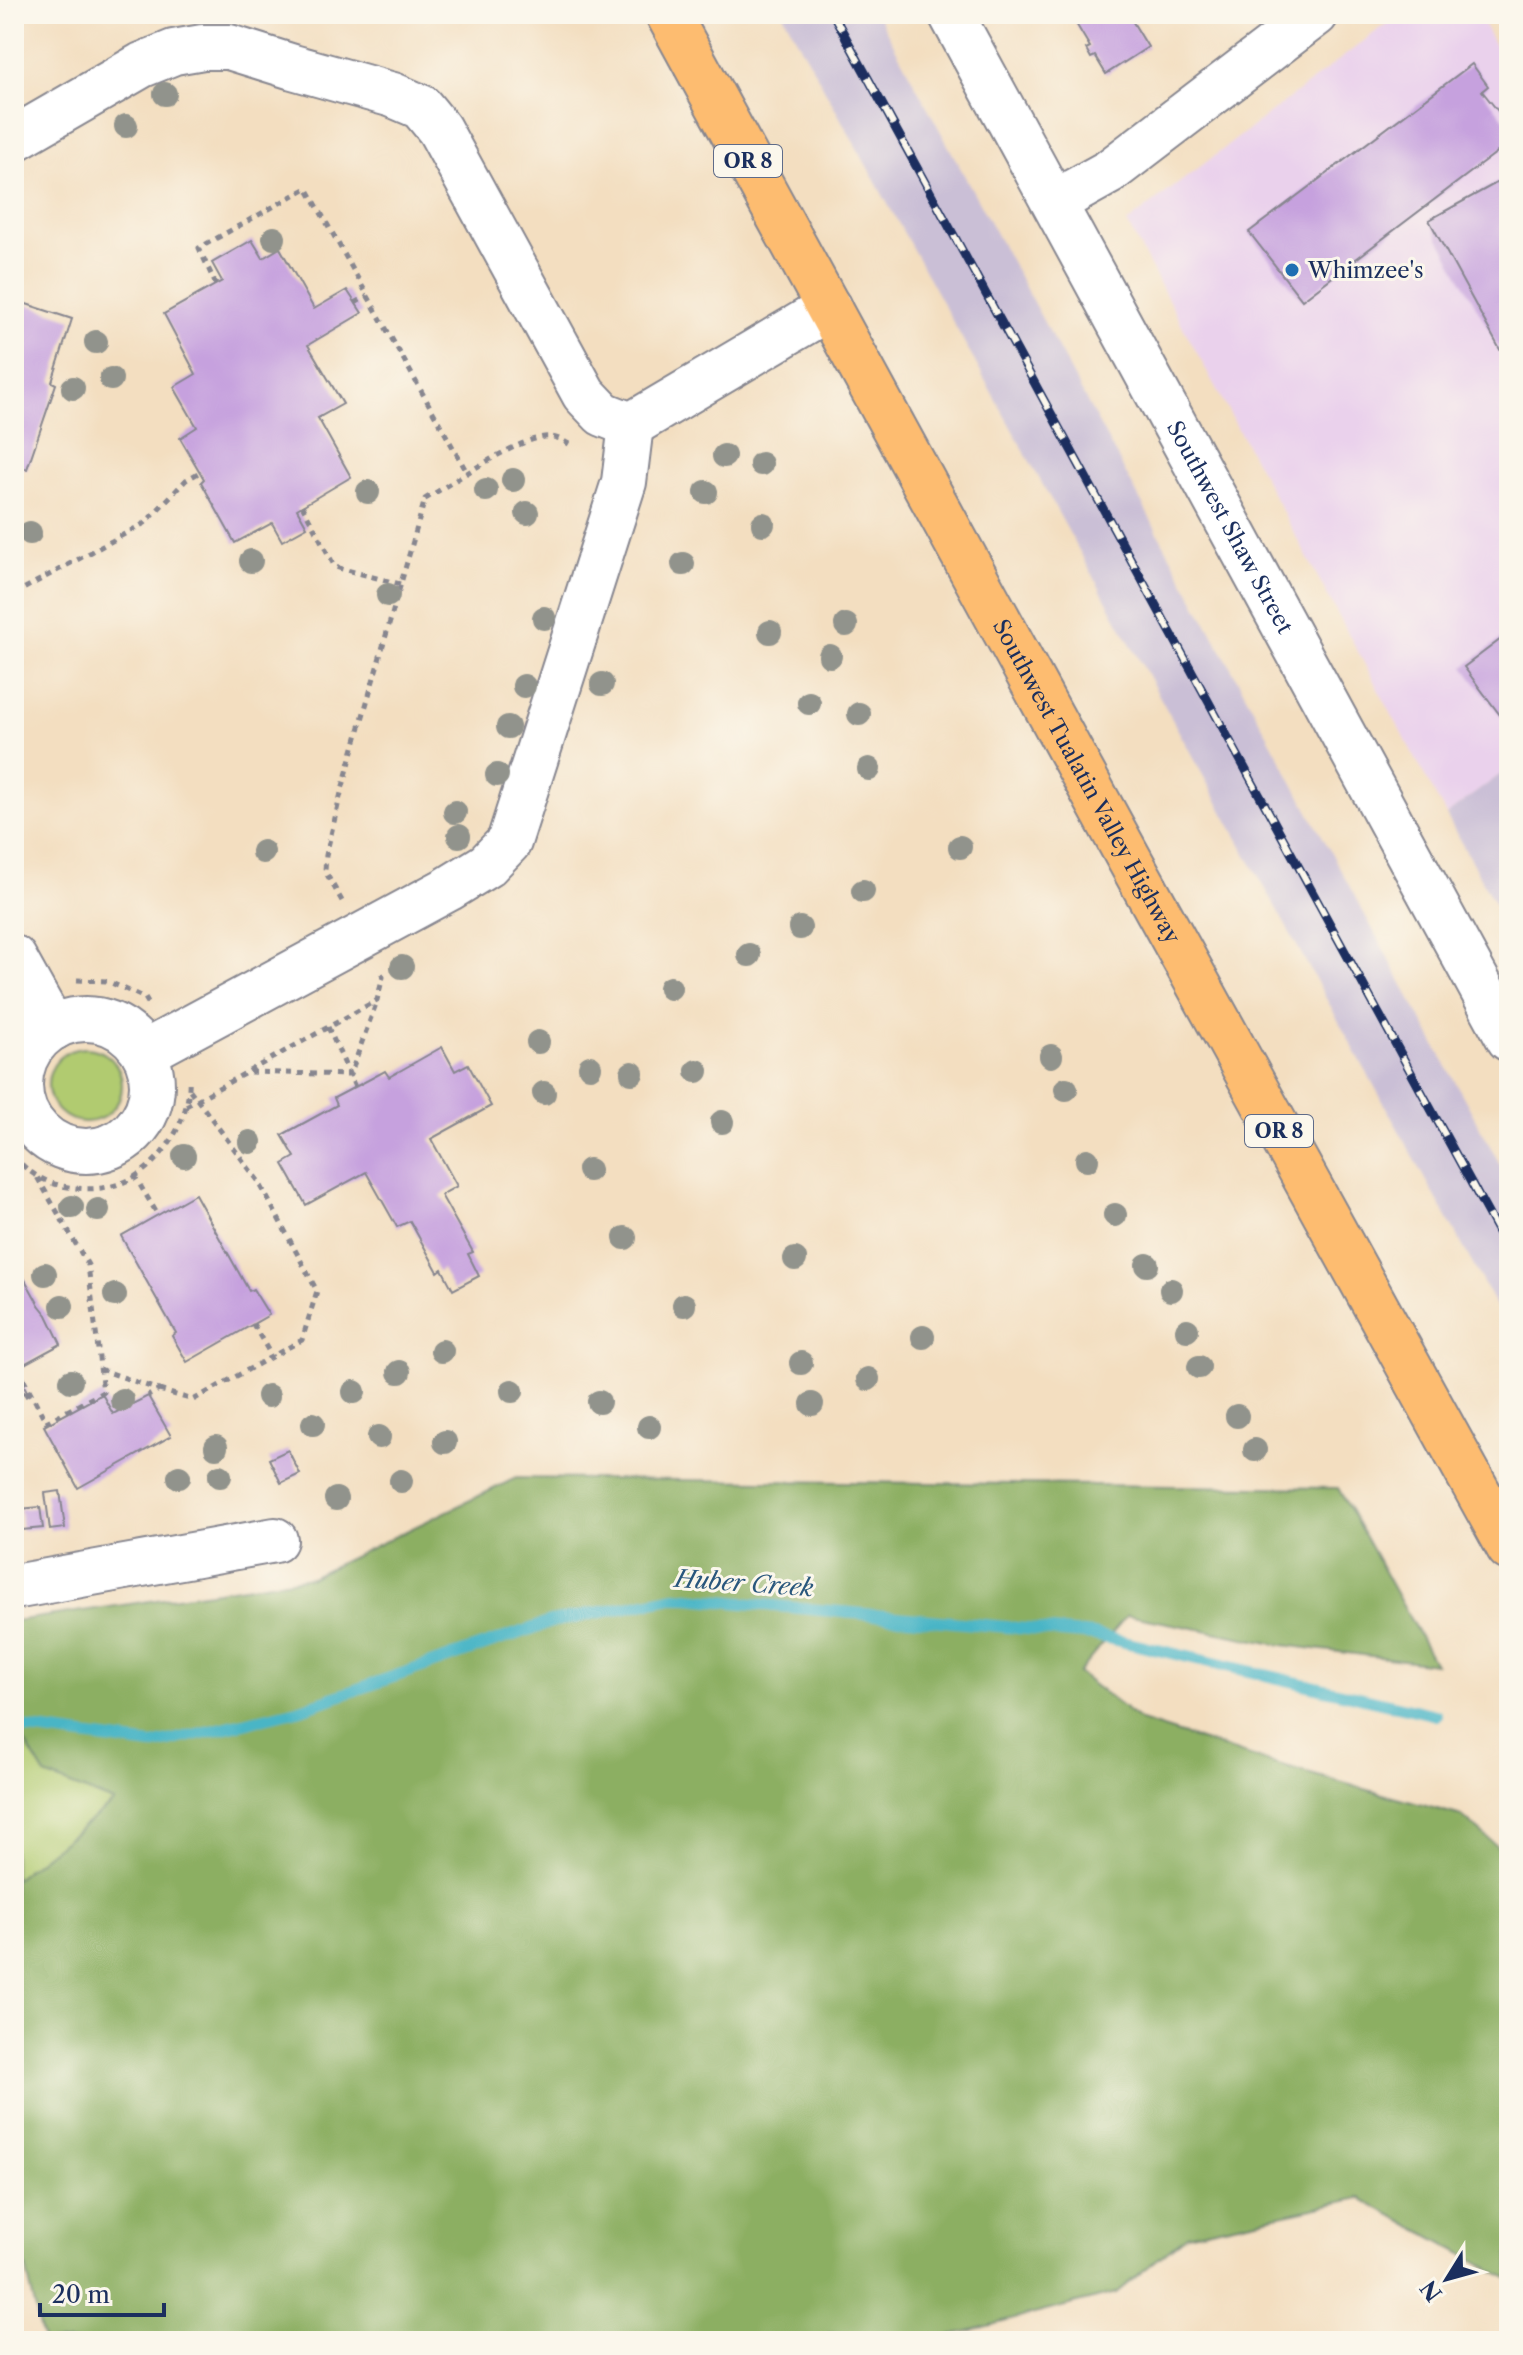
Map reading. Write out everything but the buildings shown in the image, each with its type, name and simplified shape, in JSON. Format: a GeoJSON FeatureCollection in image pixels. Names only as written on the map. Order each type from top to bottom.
{"type":"FeatureCollection","features":[{"type":"Feature","properties":{"kind":"main road","name":"Southwest Tualatin Valley Highway"},"geometry":{"type":"LineString","coordinates":[[668,14],[1509,1548]]}},
{"type":"Feature","properties":{"kind":"street","name":"Southwest Shaw Street"},"geometry":{"type":"LineString","coordinates":[[951,14],[1509,1039]]}},
{"type":"Feature","properties":{"kind":"street"},"geometry":{"type":"LineString","coordinates":[[1055,202],[1109,172],[1316,14]]}},
{"type":"Feature","properties":{"kind":"street"},"geometry":{"type":"LineString","coordinates":[[14,139],[142,65],[174,52],[203,47],[229,47],[393,95],[421,107],[439,129],[584,394],[603,414],[631,425]]}},
{"type":"Feature","properties":{"kind":"street"},"geometry":{"type":"LineString","coordinates":[[631,425],[829,308]]}},
{"type":"Feature","properties":{"kind":"street"},"geometry":{"type":"LineString","coordinates":[[144,1053],[487,865],[509,842],[624,482],[631,425]]}},
{"type":"Feature","properties":{"kind":"street"},"geometry":{"type":"LineString","coordinates":[[14,958],[53,1028]]}},
{"type":"Feature","properties":{"kind":"street"},"geometry":{"type":"LineString","coordinates":[[77,1019],[104,1021],[127,1033],[144,1053],[152,1080],[148,1109],[133,1133],[121,1142],[108,1148],[79,1151],[52,1142],[40,1133],[23,1140],[24,1108],[20,1078],[23,1063],[40,1037],[53,1028],[77,1019]]}},
{"type":"Feature","properties":{"kind":"street"},"geometry":{"type":"LineString","coordinates":[[14,1587],[275,1540]]}},
{"type":"Feature","properties":{"kind":"path"},"geometry":{"type":"LineString","coordinates":[[216,285],[199,248],[307,188],[468,474]]}},
{"type":"Feature","properties":{"kind":"path"},"geometry":{"type":"LineString","coordinates":[[355,303],[368,296]]}},
{"type":"Feature","properties":{"kind":"path"},"geometry":{"type":"LineString","coordinates":[[350,1075],[383,977],[363,935],[325,871],[326,855],[425,499],[536,437],[553,437],[574,446],[624,482]]}},
{"type":"Feature","properties":{"kind":"path"},"geometry":{"type":"LineString","coordinates":[[14,594],[145,523],[186,480],[200,472]]}},
{"type":"Feature","properties":{"kind":"path"},"geometry":{"type":"LineString","coordinates":[[302,505],[335,567],[400,584]]}},
{"type":"Feature","properties":{"kind":"path"},"geometry":{"type":"LineString","coordinates":[[186,1106],[377,1000]]}},
{"type":"Feature","properties":{"kind":"path"},"geometry":{"type":"LineString","coordinates":[[328,1027],[355,1087]]}},
{"type":"Feature","properties":{"kind":"path"},"geometry":{"type":"LineString","coordinates":[[246,1072],[350,1075]]}},
{"type":"Feature","properties":{"kind":"path"},"geometry":{"type":"LineString","coordinates":[[100,1369],[193,1400],[302,1340],[317,1291],[259,1182],[190,1090]]}},
{"type":"Feature","properties":{"kind":"path"},"geometry":{"type":"LineString","coordinates":[[14,1168],[23,1140]]}},
{"type":"Feature","properties":{"kind":"path"},"geometry":{"type":"LineString","coordinates":[[134,1175],[158,1215]]}},
{"type":"Feature","properties":{"kind":"path"},"geometry":{"type":"LineString","coordinates":[[18,1368],[46,1422],[103,1392],[88,1265],[37,1176]]}},
{"type":"Feature","properties":{"kind":"path"},"geometry":{"type":"LineString","coordinates":[[253,1324],[272,1357]]}},
{"type":"Feature","properties":{"kind":"path"},"geometry":{"type":"LineString","coordinates":[[148,1396],[159,1390]]}},
{"type":"Feature","properties":{"kind":"path"},"geometry":{"type":"LineString","coordinates":[[14,1402],[31,1392]]}},
{"type":"Feature","properties":{"kind":"shaded area"},"geometry":{"type":"Polygon","coordinates":[[[783,14],[877,14],[1509,1181],[1509,1330],[783,14]]]}},
{"type":"Feature","properties":{"kind":"shaded area"},"geometry":{"type":"Polygon","coordinates":[[[1399,14],[1478,14],[1509,71],[1509,768],[1446,815],[1127,223],[1399,14]]]}},
{"type":"Feature","properties":{"kind":"shaded area"},"geometry":{"type":"Polygon","coordinates":[[[1509,768],[1509,930],[1446,815],[1509,768]]]}},
{"type":"Feature","properties":{"kind":"green space"},"geometry":{"type":"Polygon","coordinates":[[[78,1048],[92,1048],[106,1054],[116,1064],[122,1085],[120,1099],[106,1116],[92,1122],[78,1122],[64,1116],[54,1106],[48,1092],[48,1078],[54,1064],[64,1054],[78,1048]]]}},
{"type":"Feature","properties":{"kind":"green space"},"geometry":{"type":"Polygon","coordinates":[[[516,1478],[1338,1488],[1435,1664],[1275,1644],[1127,1615],[1078,1673],[1141,1721],[1278,1765],[1462,1816],[1498,1847],[1502,1895],[1509,1900],[1509,2279],[1360,2198],[1187,2235],[1116,2293],[929,2341],[828,2333],[823,2341],[43,2341],[14,2216],[14,1880],[114,1802],[45,1775],[14,1724],[14,1621],[311,1577],[516,1478]]]}},
{"type":"Feature","properties":{"kind":"green space"},"geometry":{"type":"Polygon","coordinates":[[[14,1724],[45,1775],[114,1802],[14,1880],[14,1724]]]}},
{"type":"Feature","properties":{"kind":"waterway","name":"Huber Creek"},"geometry":{"type":"LineString","coordinates":[[14,1727],[152,1745],[298,1710],[551,1622],[676,1597],[1094,1635],[1436,1715]]}},
{"type":"Feature","properties":{"kind":"railway"},"geometry":{"type":"LineString","coordinates":[[833,14],[1509,1252]]}},
{"type":"Feature","properties":{"kind":"place","name":"Whimzee's"},"geometry":{"type":"Point","coordinates":[1292,270]}}]}
